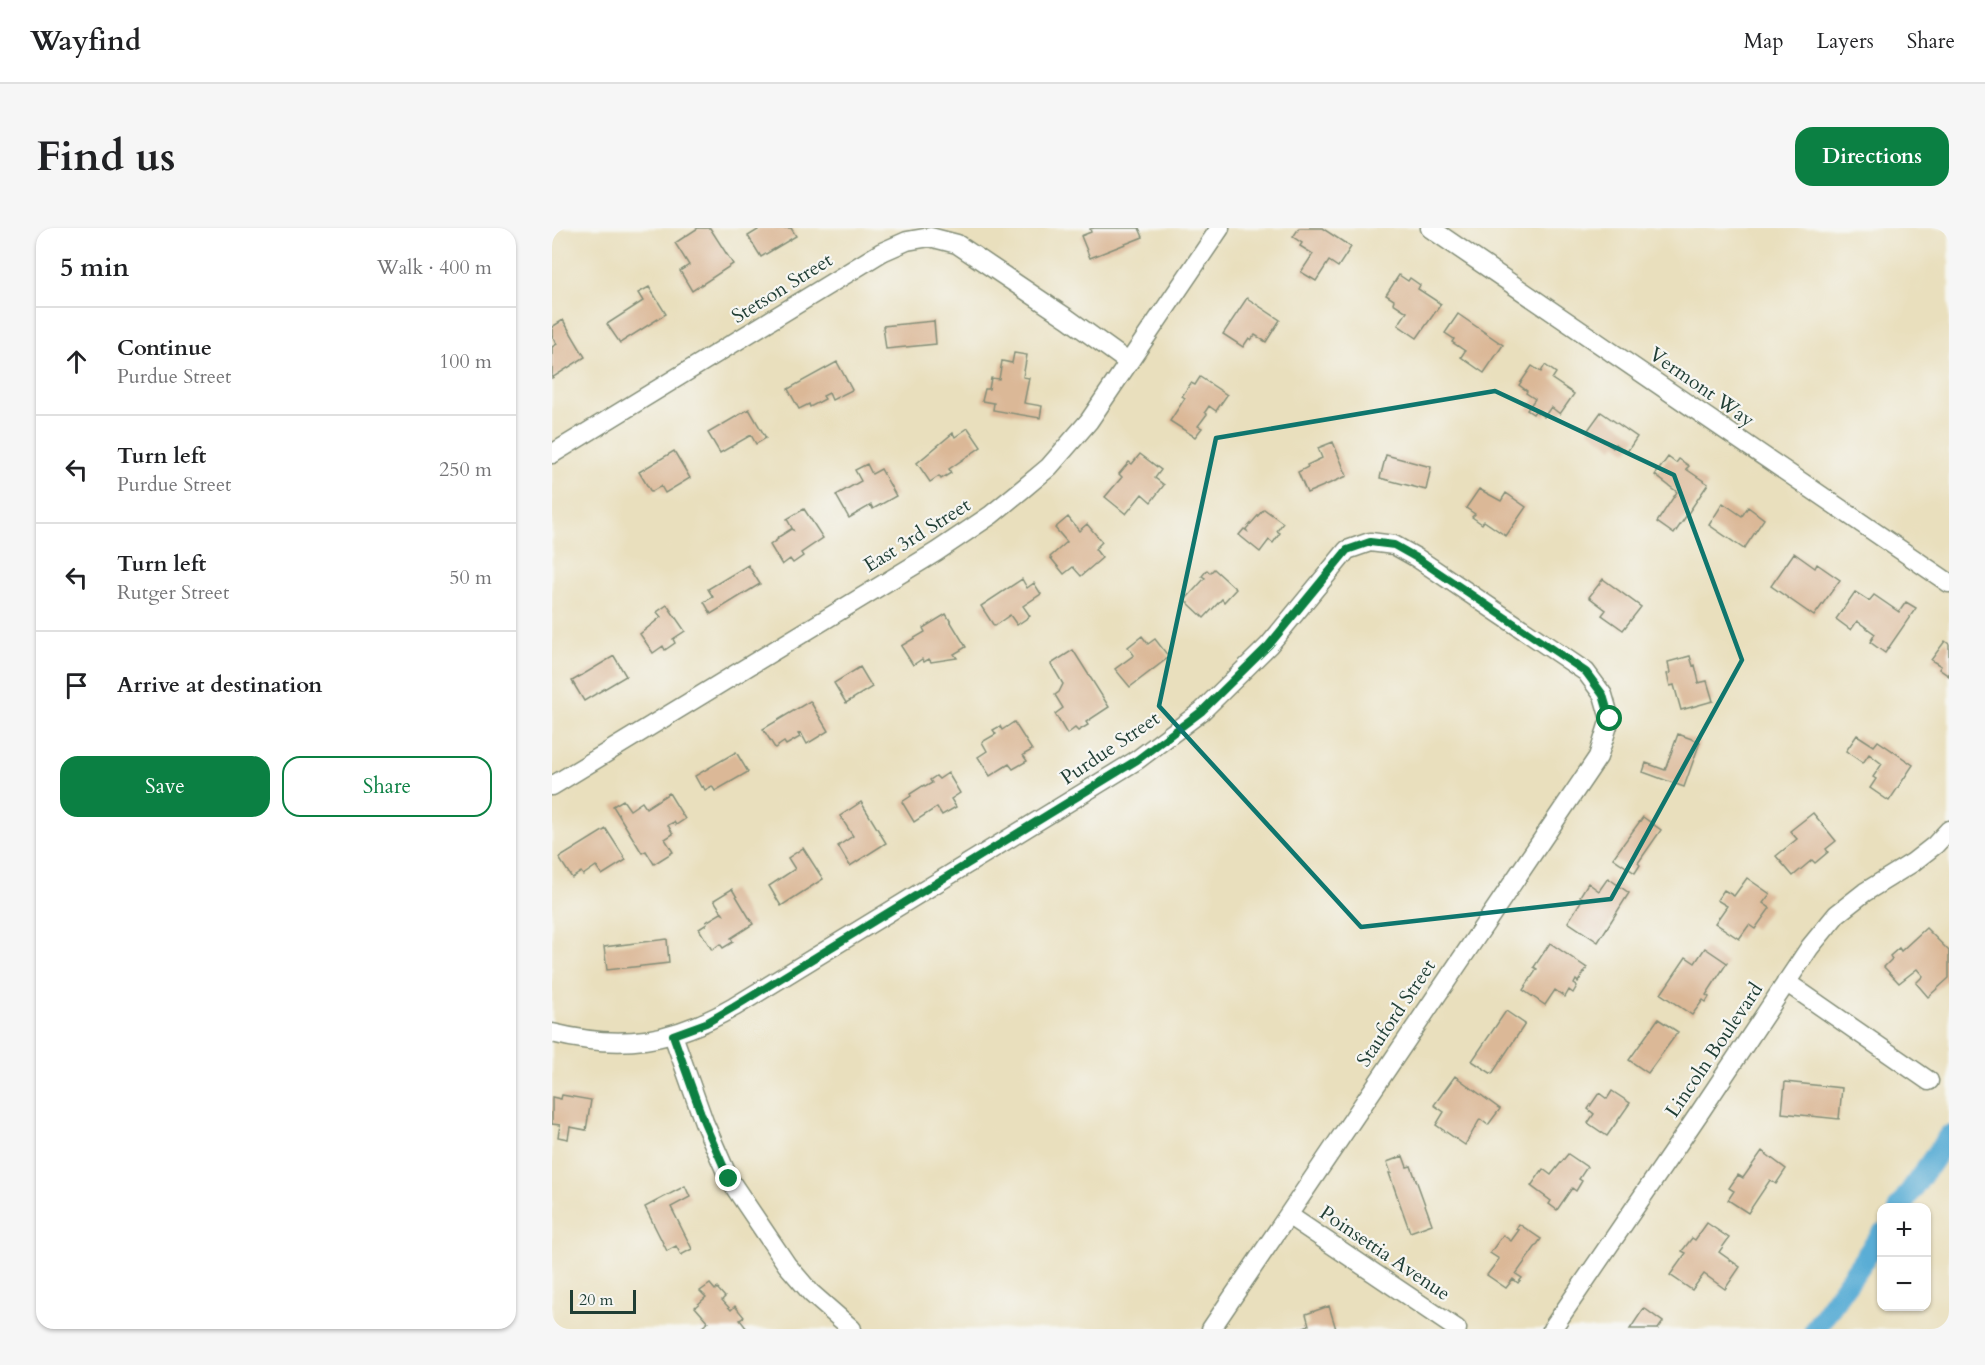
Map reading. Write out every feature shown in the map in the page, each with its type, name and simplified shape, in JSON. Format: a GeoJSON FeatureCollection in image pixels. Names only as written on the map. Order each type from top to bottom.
{"type":"FeatureCollection","features":[{"type":"Feature","properties":{"kind":"street","name":"East 3rd Street"},"geometry":{"type":"LineString","coordinates":[[552,786],[936,552],[991,515],[1024,488],[1056,459],[1089,421],[1220,228]]}},
{"type":"Feature","properties":{"kind":"street","name":"Vermont Way"},"geometry":{"type":"LineString","coordinates":[[1430,228],[1949,583]]}},
{"type":"Feature","properties":{"kind":"street","name":"Stetson Street"},"geometry":{"type":"LineString","coordinates":[[552,454],[882,252],[907,241],[930,237],[957,244],[1128,362]]}},
{"type":"Feature","properties":{"kind":"street","name":"Purdue Street"},"geometry":{"type":"LineString","coordinates":[[552,1033],[580,1040],[637,1041],[673,1035],[706,1023],[734,1007],[1137,760],[1202,711],[1269,645],[1347,550],[1370,542],[1394,545],[1417,558],[1566,657],[1586,672],[1603,695],[1610,719]]}},
{"type":"Feature","properties":{"kind":"street","name":"Stauford Street"},"geometry":{"type":"LineString","coordinates":[[1211,1329],[1598,757],[1610,719]]}},
{"type":"Feature","properties":{"kind":"street","name":"Lincoln Boulevard"},"geometry":{"type":"LineString","coordinates":[[1552,1329],[1810,946],[1837,914],[1866,892],[1912,863],[1935,845],[1949,830]]}},
{"type":"Feature","properties":{"kind":"street"},"geometry":{"type":"LineString","coordinates":[[1786,982],[1929,1081]]}},
{"type":"Feature","properties":{"kind":"street"},"geometry":{"type":"LineString","coordinates":[[673,1035],[704,1122],[729,1179],[787,1264],[811,1293],[852,1329]]}},
{"type":"Feature","properties":{"kind":"street","name":"Poinsettia Avenue"},"geometry":{"type":"LineString","coordinates":[[1288,1215],[1457,1329]]}},
{"type":"Feature","properties":{"kind":"highlighted area"},"geometry":{"type":"Polygon","coordinates":[[[1495,391],[1674,475],[1742,660],[1611,899],[1361,927],[1159,706],[1216,438],[1495,391]]]}},
{"type":"Feature","properties":{"kind":"building"},"geometry":{"type":"Polygon","coordinates":[[[698,228],[710,228],[733,264],[692,291],[680,271],[689,265],[675,243],[698,228]]]}},
{"type":"Feature","properties":{"kind":"building"},"geometry":{"type":"Polygon","coordinates":[[[757,228],[791,228],[796,236],[761,257],[748,236],[758,230],[757,228]]]}},
{"type":"Feature","properties":{"kind":"building"},"geometry":{"type":"Polygon","coordinates":[[[1139,228],[1143,237],[1090,258],[1081,236],[1091,232],[1090,229],[1139,228]]]}},
{"type":"Feature","properties":{"kind":"building"},"geometry":{"type":"Polygon","coordinates":[[[1299,228],[1322,228],[1351,247],[1338,267],[1329,261],[1316,281],[1301,272],[1313,254],[1300,246],[1302,243],[1293,237],[1299,228]]]}},
{"type":"Feature","properties":{"kind":"building"},"geometry":{"type":"Polygon","coordinates":[[[1399,275],[1408,281],[1410,278],[1420,285],[1418,289],[1441,304],[1417,338],[1398,325],[1407,312],[1393,303],[1394,300],[1386,295],[1399,275]]]}},
{"type":"Feature","properties":{"kind":"building"},"geometry":{"type":"Polygon","coordinates":[[[649,287],[666,314],[620,343],[607,324],[643,301],[638,293],[649,287]]]}},
{"type":"Feature","properties":{"kind":"building"},"geometry":{"type":"Polygon","coordinates":[[[1247,298],[1280,320],[1266,342],[1255,335],[1251,340],[1249,338],[1243,347],[1223,334],[1247,298]]]}},
{"type":"Feature","properties":{"kind":"building"},"geometry":{"type":"Polygon","coordinates":[[[1458,314],[1503,345],[1484,373],[1461,357],[1465,351],[1452,342],[1454,339],[1445,333],[1458,314]]]}},
{"type":"Feature","properties":{"kind":"building"},"geometry":{"type":"Polygon","coordinates":[[[563,320],[585,357],[552,378],[552,347],[557,344],[552,336],[552,327],[563,320]]]}},
{"type":"Feature","properties":{"kind":"building"},"geometry":{"type":"Polygon","coordinates":[[[934,321],[936,344],[886,349],[883,326],[934,321]]]}},
{"type":"Feature","properties":{"kind":"building"},"geometry":{"type":"Polygon","coordinates":[[[1014,353],[1027,355],[1023,377],[1029,378],[1024,403],[1042,406],[1040,418],[993,410],[994,403],[982,401],[985,389],[989,389],[991,378],[999,379],[1002,361],[1012,363],[1014,353]]]}},
{"type":"Feature","properties":{"kind":"building"},"geometry":{"type":"Polygon","coordinates":[[[837,362],[852,390],[832,400],[829,393],[823,396],[825,399],[810,407],[809,404],[799,409],[788,389],[837,362]]]}},
{"type":"Feature","properties":{"kind":"building"},"geometry":{"type":"Polygon","coordinates":[[[1545,365],[1556,373],[1552,379],[1574,394],[1560,414],[1551,407],[1544,417],[1535,411],[1533,414],[1527,410],[1535,399],[1519,385],[1532,366],[1541,372],[1545,365]]]}},
{"type":"Feature","properties":{"kind":"building"},"geometry":{"type":"Polygon","coordinates":[[[1200,377],[1227,395],[1216,411],[1209,406],[1205,412],[1207,414],[1198,426],[1202,428],[1195,437],[1170,421],[1185,398],[1182,396],[1191,383],[1195,385],[1200,377]]]}},
{"type":"Feature","properties":{"kind":"building"},"geometry":{"type":"Polygon","coordinates":[[[749,409],[766,438],[756,444],[751,435],[720,453],[708,433],[749,409]]]}},
{"type":"Feature","properties":{"kind":"building"},"geometry":{"type":"Polygon","coordinates":[[[1601,412],[1637,437],[1627,452],[1616,444],[1613,448],[1588,430],[1601,412]]]}},
{"type":"Feature","properties":{"kind":"building"},"geometry":{"type":"Polygon","coordinates":[[[968,428],[981,447],[949,469],[951,473],[941,479],[939,476],[930,482],[917,463],[953,433],[955,437],[968,428]]]}},
{"type":"Feature","properties":{"kind":"building"},"geometry":{"type":"Polygon","coordinates":[[[1333,442],[1347,476],[1307,493],[1298,472],[1322,458],[1318,448],[1333,442]]]}},
{"type":"Feature","properties":{"kind":"building"},"geometry":{"type":"Polygon","coordinates":[[[674,451],[690,478],[665,493],[661,486],[651,492],[639,472],[674,451]]]}},
{"type":"Feature","properties":{"kind":"building"},"geometry":{"type":"Polygon","coordinates":[[[1140,454],[1161,470],[1155,478],[1164,485],[1151,502],[1142,494],[1126,514],[1105,497],[1122,477],[1119,474],[1140,454]]]}},
{"type":"Feature","properties":{"kind":"building"},"geometry":{"type":"Polygon","coordinates":[[[1386,455],[1431,467],[1426,490],[1380,478],[1386,455]]]}},
{"type":"Feature","properties":{"kind":"building"},"geometry":{"type":"Polygon","coordinates":[[[1668,457],[1676,463],[1679,459],[1689,466],[1686,469],[1708,484],[1674,534],[1657,522],[1677,492],[1655,475],[1668,457]]]}},
{"type":"Feature","properties":{"kind":"building"},"geometry":{"type":"Polygon","coordinates":[[[867,464],[872,474],[881,469],[896,496],[873,509],[871,505],[849,518],[836,495],[861,481],[855,470],[867,464]]]}},
{"type":"Feature","properties":{"kind":"building"},"geometry":{"type":"Polygon","coordinates":[[[1479,489],[1501,501],[1506,493],[1526,507],[1506,536],[1484,521],[1482,524],[1472,517],[1475,514],[1466,508],[1479,489]]]}},
{"type":"Feature","properties":{"kind":"building"},"geometry":{"type":"Polygon","coordinates":[[[1723,503],[1742,516],[1748,507],[1764,519],[1744,549],[1709,525],[1723,503]]]}},
{"type":"Feature","properties":{"kind":"building"},"geometry":{"type":"Polygon","coordinates":[[[804,509],[823,538],[801,553],[803,556],[793,563],[790,559],[782,565],[770,545],[777,538],[793,530],[787,519],[804,509]]]}},
{"type":"Feature","properties":{"kind":"building"},"geometry":{"type":"Polygon","coordinates":[[[1264,509],[1283,523],[1273,543],[1269,540],[1260,552],[1239,535],[1244,529],[1247,531],[1246,529],[1264,509]]]}},
{"type":"Feature","properties":{"kind":"building"},"geometry":{"type":"Polygon","coordinates":[[[1068,517],[1079,531],[1087,524],[1102,542],[1095,549],[1102,558],[1081,576],[1073,567],[1064,574],[1050,557],[1067,542],[1055,528],[1068,517]]]}},
{"type":"Feature","properties":{"kind":"building"},"geometry":{"type":"Polygon","coordinates":[[[1794,553],[1815,568],[1817,564],[1840,580],[1814,616],[1771,586],[1794,553]]]}},
{"type":"Feature","properties":{"kind":"building"},"geometry":{"type":"Polygon","coordinates":[[[748,565],[760,584],[711,614],[704,602],[713,597],[708,589],[748,565]]]}},
{"type":"Feature","properties":{"kind":"building"},"geometry":{"type":"Polygon","coordinates":[[[1214,569],[1236,589],[1224,602],[1222,599],[1204,618],[1185,600],[1205,578],[1202,576],[1207,570],[1210,573],[1214,569]]]}},
{"type":"Feature","properties":{"kind":"building"},"geometry":{"type":"Polygon","coordinates":[[[1022,579],[1027,588],[1034,583],[1041,594],[1023,606],[1030,616],[1017,625],[1010,615],[994,626],[981,606],[1022,579]]]}},
{"type":"Feature","properties":{"kind":"building"},"geometry":{"type":"Polygon","coordinates":[[[1603,579],[1641,607],[1623,630],[1602,615],[1606,610],[1589,597],[1603,579]]]}},
{"type":"Feature","properties":{"kind":"building"},"geometry":{"type":"Polygon","coordinates":[[[1855,592],[1869,601],[1874,595],[1899,612],[1906,602],[1916,608],[1885,653],[1870,642],[1875,634],[1857,621],[1851,630],[1836,619],[1855,592]]]}},
{"type":"Feature","properties":{"kind":"building"},"geometry":{"type":"Polygon","coordinates":[[[667,605],[685,631],[673,639],[675,643],[665,650],[663,646],[653,653],[640,634],[661,617],[657,612],[667,605]]]}},
{"type":"Feature","properties":{"kind":"building"},"geometry":{"type":"Polygon","coordinates":[[[946,614],[966,647],[954,654],[957,658],[931,662],[929,659],[924,662],[922,659],[913,665],[901,646],[925,632],[923,628],[946,614]]]}},
{"type":"Feature","properties":{"kind":"building"},"geometry":{"type":"Polygon","coordinates":[[[1142,636],[1148,644],[1155,639],[1169,657],[1130,687],[1115,669],[1134,655],[1128,647],[1142,636]]]}},
{"type":"Feature","properties":{"kind":"building"},"geometry":{"type":"Polygon","coordinates":[[[1945,641],[1949,644],[1949,676],[1939,669],[1941,666],[1931,660],[1945,641]]]}},
{"type":"Feature","properties":{"kind":"building"},"geometry":{"type":"Polygon","coordinates":[[[1073,650],[1109,707],[1086,722],[1088,725],[1078,731],[1075,728],[1067,734],[1055,714],[1063,708],[1055,695],[1063,684],[1051,664],[1073,650]]]}},
{"type":"Feature","properties":{"kind":"building"},"geometry":{"type":"Polygon","coordinates":[[[614,656],[626,676],[584,701],[572,681],[614,656]]]}},
{"type":"Feature","properties":{"kind":"building"},"geometry":{"type":"Polygon","coordinates":[[[1690,656],[1693,666],[1695,665],[1698,683],[1707,681],[1713,701],[1681,710],[1674,685],[1670,686],[1667,674],[1670,673],[1668,662],[1690,656]]]}},
{"type":"Feature","properties":{"kind":"building"},"geometry":{"type":"Polygon","coordinates":[[[860,667],[872,687],[846,703],[834,683],[860,667]]]}},
{"type":"Feature","properties":{"kind":"building"},"geometry":{"type":"Polygon","coordinates":[[[810,701],[828,731],[807,744],[801,733],[798,734],[800,737],[786,745],[784,742],[775,748],[763,729],[810,701]]]}},
{"type":"Feature","properties":{"kind":"building"},"geometry":{"type":"Polygon","coordinates":[[[1014,722],[1032,750],[1023,755],[1027,761],[1013,769],[1009,764],[990,776],[978,757],[987,751],[982,742],[996,734],[993,730],[1000,726],[1002,730],[1014,722]]]}},
{"type":"Feature","properties":{"kind":"building"},"geometry":{"type":"Polygon","coordinates":[[[1678,734],[1700,742],[1684,787],[1643,772],[1646,763],[1665,770],[1678,734]]]}},
{"type":"Feature","properties":{"kind":"building"},"geometry":{"type":"Polygon","coordinates":[[[1857,735],[1874,746],[1878,741],[1913,765],[1889,801],[1870,788],[1876,779],[1873,777],[1882,764],[1869,754],[1863,763],[1846,751],[1857,735]]]}},
{"type":"Feature","properties":{"kind":"building"},"geometry":{"type":"Polygon","coordinates":[[[736,752],[748,772],[715,791],[712,786],[705,790],[703,786],[701,787],[695,776],[736,752]]]}},
{"type":"Feature","properties":{"kind":"building"},"geometry":{"type":"Polygon","coordinates":[[[948,773],[960,793],[951,799],[956,807],[942,815],[937,807],[914,822],[902,802],[924,785],[925,787],[932,783],[930,780],[936,776],[939,779],[948,773]]]}},
{"type":"Feature","properties":{"kind":"building"},"geometry":{"type":"Polygon","coordinates":[[[669,793],[685,819],[676,825],[674,822],[668,825],[673,834],[665,839],[673,852],[654,864],[646,851],[642,853],[613,806],[623,800],[630,810],[642,802],[646,808],[669,793]]]}},
{"type":"Feature","properties":{"kind":"building"},"geometry":{"type":"Polygon","coordinates":[[[861,802],[886,843],[850,866],[838,846],[853,836],[840,816],[861,802]]]}},
{"type":"Feature","properties":{"kind":"building"},"geometry":{"type":"Polygon","coordinates":[[[1813,813],[1836,841],[1826,849],[1828,852],[1815,863],[1812,860],[1793,876],[1776,856],[1797,839],[1790,831],[1813,813]]]}},
{"type":"Feature","properties":{"kind":"building"},"geometry":{"type":"Polygon","coordinates":[[[1643,817],[1661,830],[1638,863],[1640,865],[1635,873],[1613,858],[1643,817]]]}},
{"type":"Feature","properties":{"kind":"building"},"geometry":{"type":"Polygon","coordinates":[[[606,829],[626,860],[602,875],[596,866],[583,875],[581,872],[572,878],[559,858],[606,829]]]}},
{"type":"Feature","properties":{"kind":"building"},"geometry":{"type":"Polygon","coordinates":[[[803,848],[823,879],[781,906],[769,886],[795,869],[788,858],[803,848]]]}},
{"type":"Feature","properties":{"kind":"building"},"geometry":{"type":"Polygon","coordinates":[[[1608,878],[1629,893],[1598,942],[1568,922],[1583,898],[1580,896],[1588,883],[1599,891],[1608,878]]]}},
{"type":"Feature","properties":{"kind":"building"},"geometry":{"type":"Polygon","coordinates":[[[1747,878],[1770,894],[1763,903],[1770,908],[1755,929],[1749,925],[1739,939],[1715,923],[1727,906],[1717,900],[1724,890],[1734,896],[1747,878]]]}},
{"type":"Feature","properties":{"kind":"building"},"geometry":{"type":"Polygon","coordinates":[[[732,889],[753,924],[731,938],[733,942],[723,948],[720,944],[712,950],[699,929],[707,924],[706,922],[723,914],[714,900],[732,889]]]}},
{"type":"Feature","properties":{"kind":"building"},"geometry":{"type":"Polygon","coordinates":[[[1926,928],[1949,951],[1949,978],[1928,997],[1916,983],[1923,976],[1917,969],[1899,983],[1884,967],[1892,959],[1890,956],[1899,948],[1901,951],[1926,928]]]}},
{"type":"Feature","properties":{"kind":"building"},"geometry":{"type":"Polygon","coordinates":[[[667,939],[669,963],[607,970],[604,947],[667,939]]]}},
{"type":"Feature","properties":{"kind":"building"},"geometry":{"type":"Polygon","coordinates":[[[1550,943],[1587,968],[1578,982],[1576,980],[1574,984],[1577,986],[1573,993],[1569,990],[1565,997],[1555,990],[1545,1005],[1523,990],[1537,969],[1534,967],[1550,943]]]}},
{"type":"Feature","properties":{"kind":"building"},"geometry":{"type":"Polygon","coordinates":[[[1705,948],[1727,963],[1706,995],[1709,997],[1706,1002],[1703,1000],[1692,1015],[1661,994],[1686,957],[1695,963],[1705,948]]]}},
{"type":"Feature","properties":{"kind":"building"},"geometry":{"type":"Polygon","coordinates":[[[1506,1011],[1525,1024],[1492,1074],[1472,1061],[1506,1011]]]}},
{"type":"Feature","properties":{"kind":"building"},"geometry":{"type":"Polygon","coordinates":[[[1658,1019],[1678,1032],[1648,1073],[1629,1060],[1658,1019]]]}},
{"type":"Feature","properties":{"kind":"building"},"geometry":{"type":"Polygon","coordinates":[[[1455,1076],[1500,1109],[1488,1125],[1480,1119],[1465,1145],[1436,1125],[1444,1112],[1434,1105],[1455,1076]]]}},
{"type":"Feature","properties":{"kind":"building"},"geometry":{"type":"Polygon","coordinates":[[[1785,1082],[1842,1088],[1839,1119],[1782,1113],[1785,1082]]]}},
{"type":"Feature","properties":{"kind":"building"},"geometry":{"type":"Polygon","coordinates":[[[1612,1091],[1630,1103],[1607,1136],[1588,1123],[1594,1114],[1588,1109],[1599,1093],[1607,1099],[1612,1091]]]}},
{"type":"Feature","properties":{"kind":"building"},"geometry":{"type":"Polygon","coordinates":[[[562,1095],[591,1100],[586,1130],[570,1127],[568,1139],[558,1137],[560,1125],[552,1124],[552,1097],[561,1099],[562,1095]]]}},
{"type":"Feature","properties":{"kind":"building"},"geometry":{"type":"Polygon","coordinates":[[[1762,1151],[1786,1169],[1776,1184],[1770,1180],[1748,1213],[1728,1200],[1734,1191],[1729,1188],[1738,1175],[1743,1178],[1762,1151]]]}},
{"type":"Feature","properties":{"kind":"building"},"geometry":{"type":"Polygon","coordinates":[[[1568,1154],[1587,1167],[1579,1179],[1582,1181],[1576,1191],[1572,1188],[1557,1210],[1549,1204],[1551,1201],[1531,1186],[1543,1169],[1551,1175],[1568,1154]]]}},
{"type":"Feature","properties":{"kind":"building"},"geometry":{"type":"Polygon","coordinates":[[[1403,1156],[1407,1167],[1411,1166],[1432,1224],[1410,1232],[1387,1162],[1403,1156]]]}},
{"type":"Feature","properties":{"kind":"building"},"geometry":{"type":"Polygon","coordinates":[[[685,1186],[690,1197],[671,1207],[692,1249],[681,1255],[676,1246],[667,1251],[645,1207],[685,1186]]]}},
{"type":"Feature","properties":{"kind":"building"},"geometry":{"type":"Polygon","coordinates":[[[1707,1223],[1729,1238],[1719,1252],[1740,1267],[1725,1289],[1704,1274],[1692,1290],[1670,1275],[1686,1253],[1682,1251],[1692,1238],[1695,1240],[1707,1223]]]}},
{"type":"Feature","properties":{"kind":"building"},"geometry":{"type":"Polygon","coordinates":[[[1519,1224],[1541,1239],[1516,1274],[1522,1278],[1518,1283],[1513,1279],[1506,1288],[1487,1275],[1499,1259],[1490,1253],[1503,1235],[1511,1241],[1519,1230],[1516,1229],[1519,1224]]]}},
{"type":"Feature","properties":{"kind":"building"},"geometry":{"type":"Polygon","coordinates":[[[710,1284],[725,1297],[722,1300],[731,1310],[735,1306],[744,1317],[740,1320],[747,1329],[700,1329],[708,1322],[695,1307],[706,1297],[700,1291],[710,1284]]]}},
{"type":"Feature","properties":{"kind":"building"},"geometry":{"type":"Polygon","coordinates":[[[1329,1306],[1336,1329],[1299,1329],[1309,1325],[1306,1314],[1329,1306]]]}},
{"type":"Feature","properties":{"kind":"building"},"geometry":{"type":"Polygon","coordinates":[[[1644,1308],[1663,1322],[1658,1329],[1630,1329],[1644,1308]]]}},
{"type":"Feature","properties":{"kind":"waterway"},"geometry":{"type":"LineString","coordinates":[[1902,1203],[1949,1136]]}},
{"type":"Feature","properties":{"kind":"waterway"},"geometry":{"type":"LineString","coordinates":[[1815,1329],[1877,1241]]}},
{"type":"Feature","properties":{"kind":"route"},"geometry":{"type":"LineString","coordinates":[[729,1179],[704,1122],[673,1035],[706,1023],[734,1007],[1137,760],[1202,711],[1269,645],[1347,550],[1370,542],[1394,545],[1417,558],[1586,672],[1603,695],[1610,719]]}}]}
